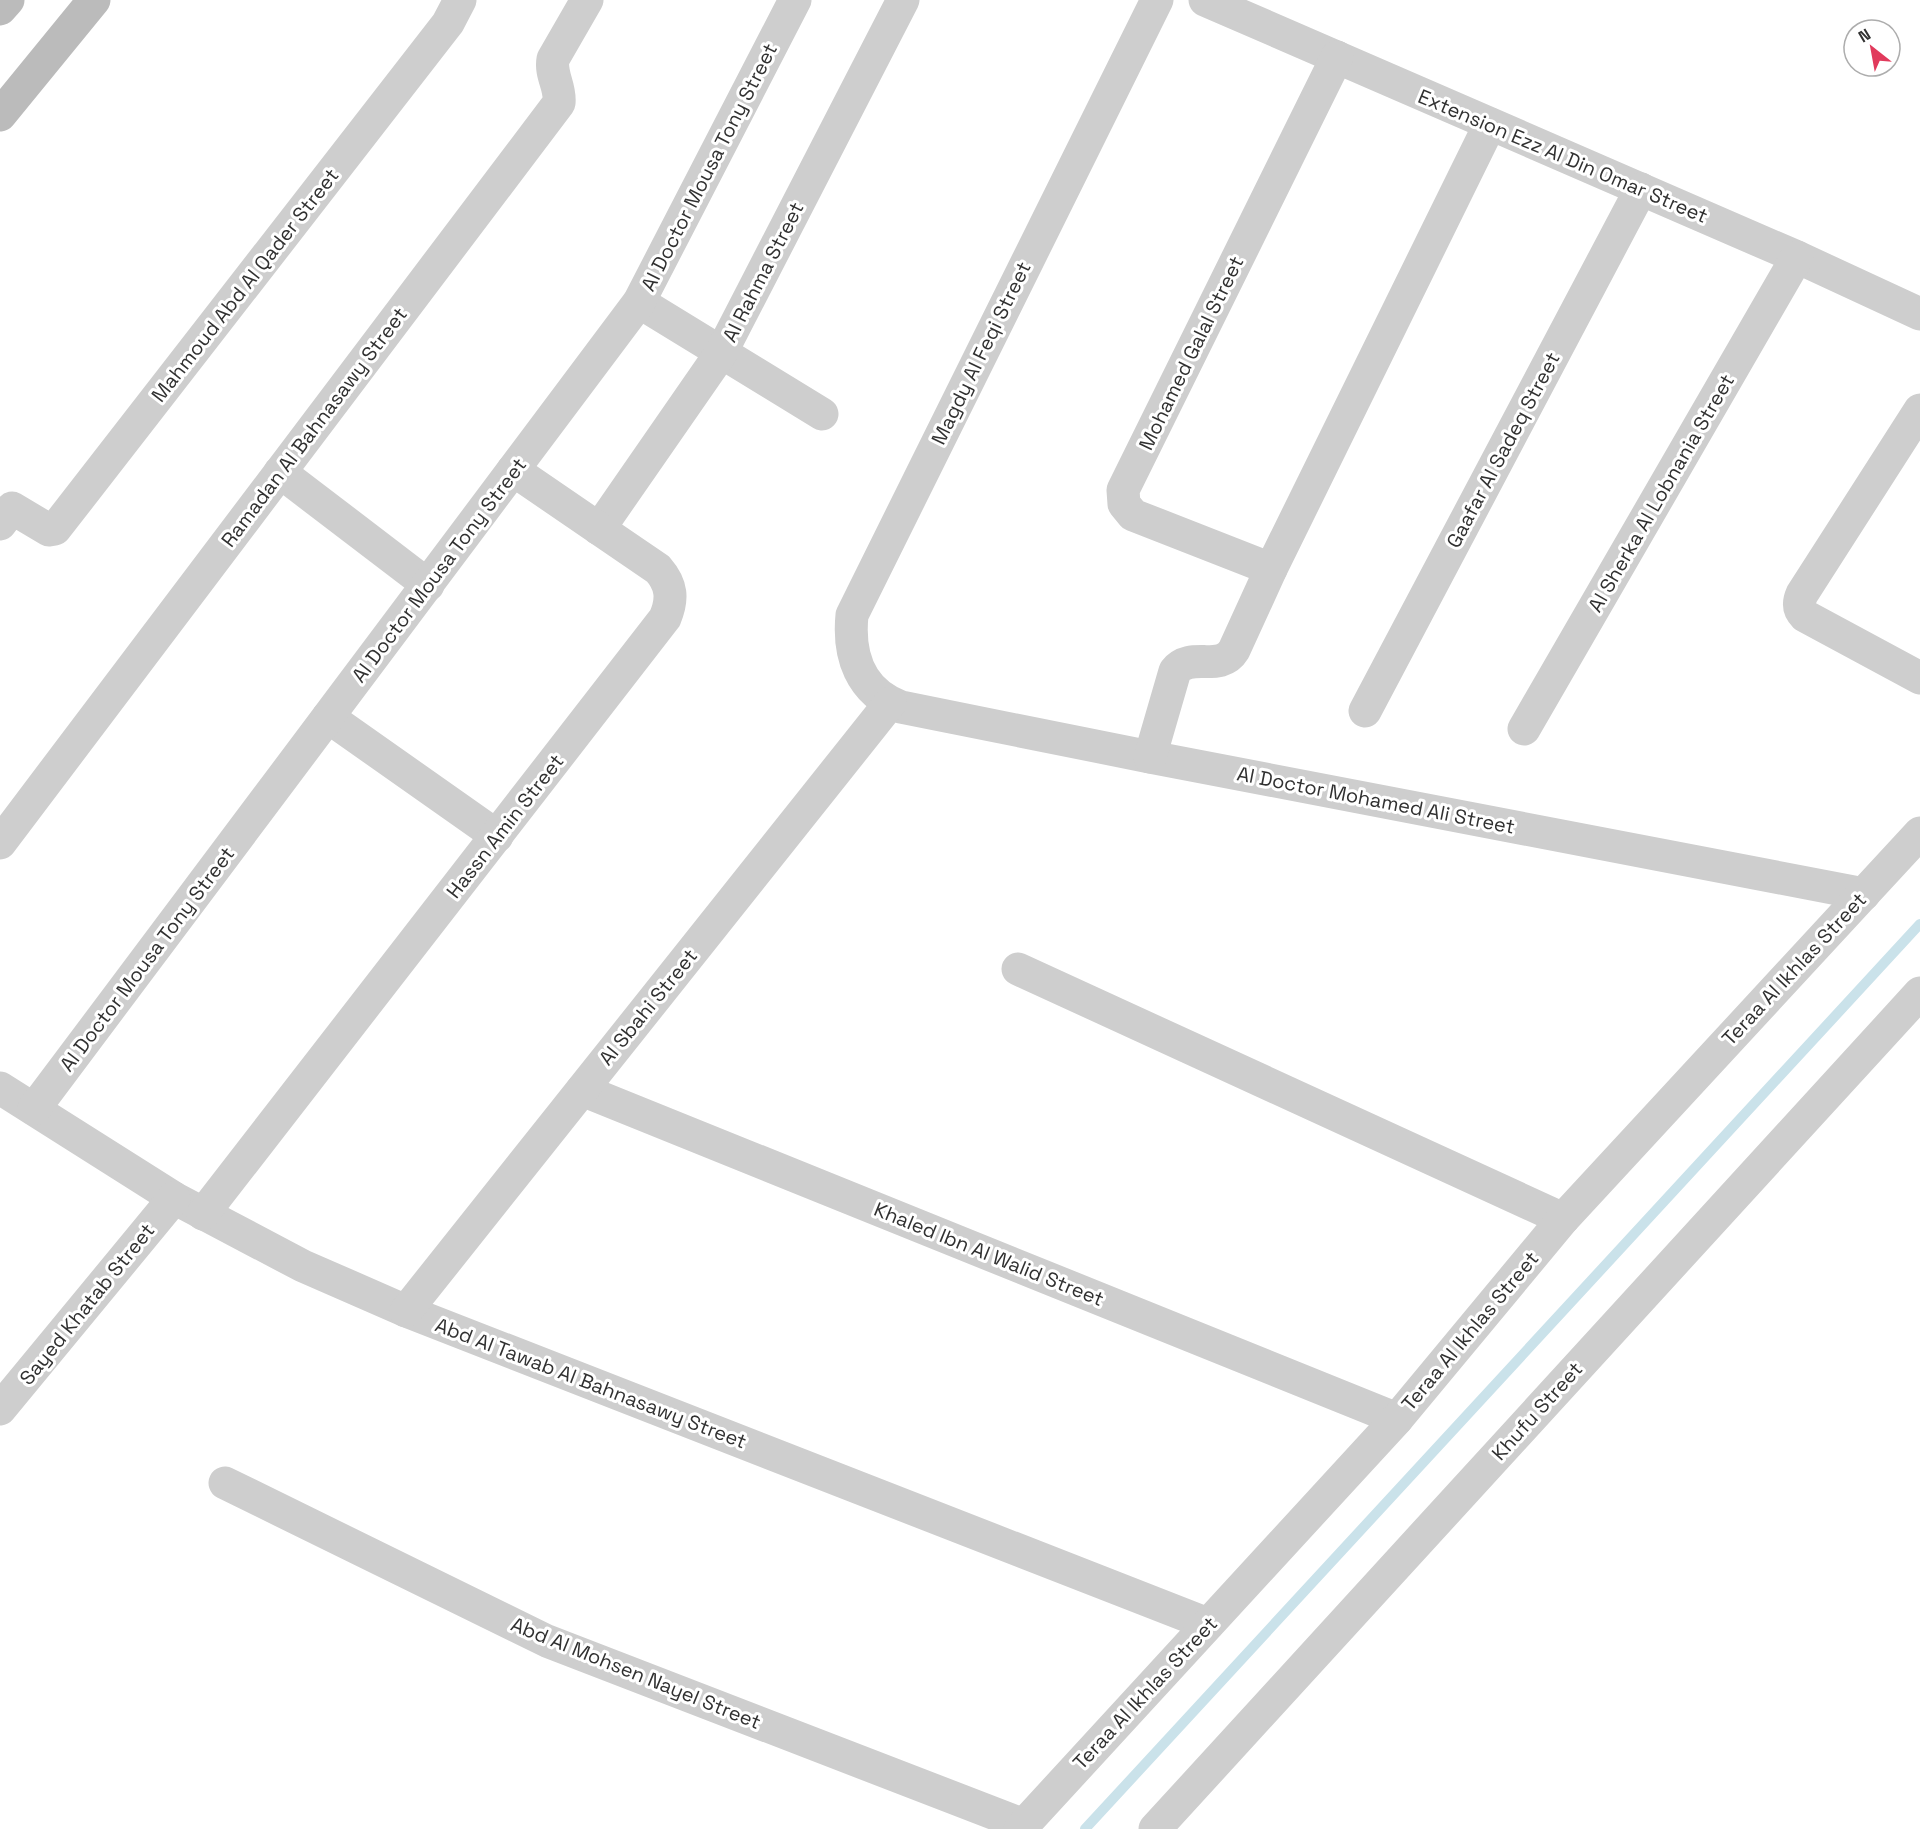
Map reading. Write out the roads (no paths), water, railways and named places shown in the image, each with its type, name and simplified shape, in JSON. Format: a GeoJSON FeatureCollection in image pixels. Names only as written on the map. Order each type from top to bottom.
{"type":"FeatureCollection","features":[{"type":"Feature","properties":{"kind":"street"},"geometry":{"type":"LineString","coordinates":[[0,9],[8,0]]}},
{"type":"Feature","properties":{"kind":"street"},"geometry":{"type":"LineString","coordinates":[[0,115],[94,0]]}},
{"type":"Feature","properties":{"kind":"street","name":"Mahmoud Abd Al Qader Street"},"geometry":{"type":"LineString","coordinates":[[7,516],[49,530],[55,529],[448,23],[460,0]]}},
{"type":"Feature","properties":{"kind":"street","name":"Ramadan Al Bahnasawy Street"},"geometry":{"type":"LineString","coordinates":[[0,843],[560,103],[560,94],[551,68],[553,59],[587,0]]}},
{"type":"Feature","properties":{"kind":"street","name":"Al Doctor Mousa Tony Street"},"geometry":{"type":"LineString","coordinates":[[34,1109],[639,302],[795,0]]}},
{"type":"Feature","properties":{"kind":"street","name":"Al Rahma Street"},"geometry":{"type":"LineString","coordinates":[[598,529],[721,353],[903,0]]}},
{"type":"Feature","properties":{"kind":"street","name":"Magdy Al Feqi Street"},"geometry":{"type":"LineString","coordinates":[[890,703],[873,690],[861,674],[853,655],[850,635],[852,615],[1157,0]]}},
{"type":"Feature","properties":{"kind":"street","name":"Extension Ezz Al Din Omar Street"},"geometry":{"type":"LineString","coordinates":[[1205,0],[1919,310]]}},
{"type":"Feature","properties":{"kind":"street","name":"Mohamed Galal Street"},"geometry":{"type":"LineString","coordinates":[[1271,568],[1133,515],[1124,504],[1123,490],[1338,57]]}},
{"type":"Feature","properties":{"kind":"street"},"geometry":{"type":"LineString","coordinates":[[1150,757],[1175,671],[1179,666],[1190,661],[1219,662],[1230,656],[1271,568],[1490,124]]}},
{"type":"Feature","properties":{"kind":"street","name":"Gaafar Al Sadeq Street"},"geometry":{"type":"LineString","coordinates":[[1365,711],[1641,189]]}},
{"type":"Feature","properties":{"kind":"street","name":"Al Sherka Al Lobnania Street"},"geometry":{"type":"LineString","coordinates":[[1524,729],[1797,257]]}},
{"type":"Feature","properties":{"kind":"street"},"geometry":{"type":"LineString","coordinates":[[639,302],[822,414]]}},
{"type":"Feature","properties":{"kind":"street"},"geometry":{"type":"LineString","coordinates":[[1920,410],[1802,594],[1799,603],[1799,608],[1805,616],[1920,678]]}},
{"type":"Feature","properties":{"kind":"street","name":"Hassn Amin Street"},"geometry":{"type":"LineString","coordinates":[[203,1214],[665,618],[671,598],[670,587],[658,569],[513,470]]}},
{"type":"Feature","properties":{"kind":"street"},"geometry":{"type":"LineString","coordinates":[[280,472],[428,585]]}},
{"type":"Feature","properties":{"kind":"street","name":"Al Doctor Mohamed Ali Street"},"geometry":{"type":"LineString","coordinates":[[890,703],[1150,757],[1864,894]]}},
{"type":"Feature","properties":{"kind":"street","name":"Al Sbahi Street"},"geometry":{"type":"LineString","coordinates":[[406,1311],[890,703]]}},
{"type":"Feature","properties":{"kind":"street"},"geometry":{"type":"LineString","coordinates":[[328,717],[497,836]]}},
{"type":"Feature","properties":{"kind":"street","name":"Teraa Al Ikhlas Street"},"geometry":{"type":"LineString","coordinates":[[1022,1827],[1397,1419],[1563,1219],[1920,833]]}},
{"type":"Feature","properties":{"kind":"street"},"geometry":{"type":"LineString","coordinates":[[1018,969],[1563,1219]]}},
{"type":"Feature","properties":{"kind":"street","name":"Khufu Street"},"geometry":{"type":"LineString","coordinates":[[1155,1829],[1920,993]]}},
{"type":"Feature","properties":{"kind":"street","name":"Abd Al Tawab Al Bahnasawy Street"},"geometry":{"type":"LineString","coordinates":[[0,1088],[174,1198],[303,1266],[406,1311],[1208,1624]]}},
{"type":"Feature","properties":{"kind":"street","name":"Khaled Ibn Al Walid Street"},"geometry":{"type":"LineString","coordinates":[[582,1090],[1397,1419]]}},
{"type":"Feature","properties":{"kind":"street","name":"Sayed Khatab Street"},"geometry":{"type":"LineString","coordinates":[[0,1410],[174,1198]]}},
{"type":"Feature","properties":{"kind":"street","name":"Abd Al Mohsen Nayel Street"},"geometry":{"type":"LineString","coordinates":[[225,1483],[547,1641],[1022,1827]]}},
{"type":"Feature","properties":{"kind":"waterway"},"geometry":{"type":"LineString","coordinates":[[1085,1829],[1920,924]]}}]}
